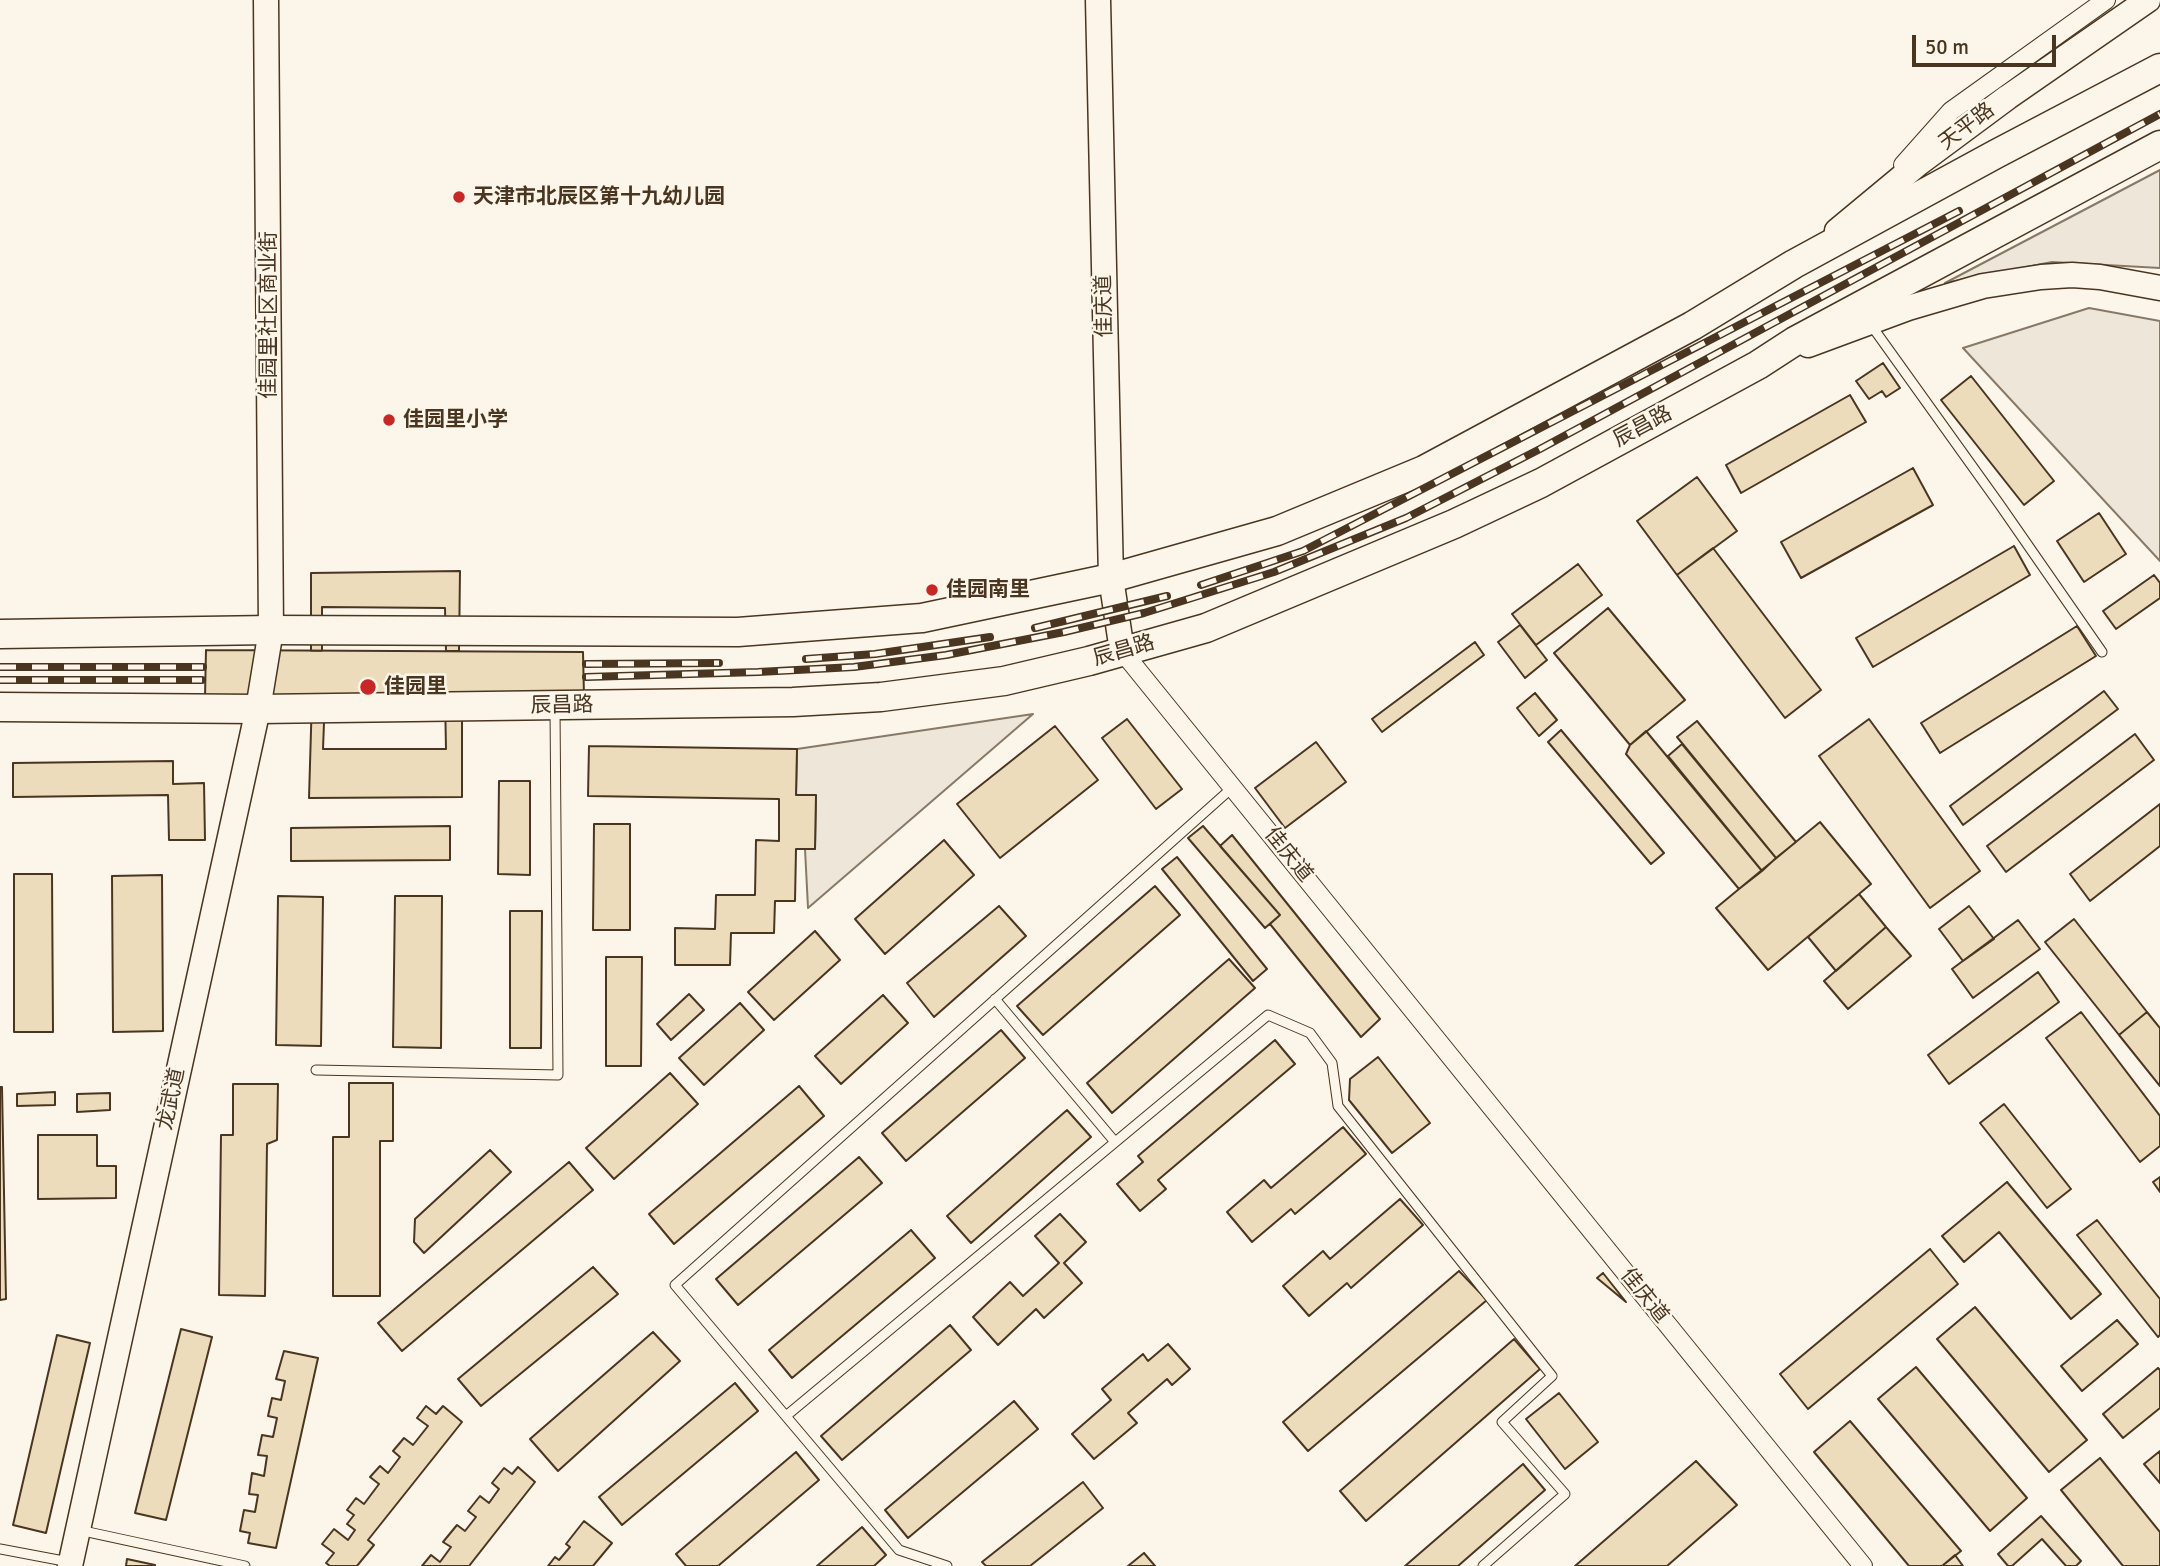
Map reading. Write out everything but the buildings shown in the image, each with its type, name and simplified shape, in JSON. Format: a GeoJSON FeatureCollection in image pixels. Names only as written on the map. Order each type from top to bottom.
{"type":"FeatureCollection","features":[{"type":"Feature","properties":{"kind":"main road"},"geometry":{"type":"LineString","coordinates":[[0,634],[271,630],[738,632],[922,618],[1111,578],[1277,531],[1424,470],[1692,326],[1794,264],[2160,66]]}},
{"type":"Feature","properties":{"kind":"main road","name":"辰昌路"},"geometry":{"type":"LineString","coordinates":[[0,707],[258,709],[793,702],[881,697],[1004,681],[1089,661],[1206,628],[1454,524],[1541,483],[1758,365],[1794,341],[2148,151]]}},
{"type":"Feature","properties":{"kind":"street","name":"佳园里社区商业街"},"geometry":{"type":"LineString","coordinates":[[266,0],[271,630]]}},
{"type":"Feature","properties":{"kind":"street","name":"佳庆道"},"geometry":{"type":"LineString","coordinates":[[1098,0],[1111,578],[1122,651],[1863,1566]]}},
{"type":"Feature","properties":{"kind":"street"},"geometry":{"type":"LineString","coordinates":[[1860,213],[1951,111],[2106,0]]}},
{"type":"Feature","properties":{"kind":"street","name":"天平路"},"geometry":{"type":"LineString","coordinates":[[1794,264],[1919,163],[2008,97],[2148,0]]}},
{"type":"Feature","properties":{"kind":"street"},"geometry":{"type":"LineString","coordinates":[[1758,365],[1868,322],[1983,286],[2072,275],[2100,277],[2160,288]]}},
{"type":"Feature","properties":{"kind":"street","name":"龙武道"},"geometry":{"type":"LineString","coordinates":[[70,1564],[258,709],[271,630]]}},
{"type":"Feature","properties":{"kind":"lane"},"geometry":{"type":"LineString","coordinates":[[1868,322],[2102,652]]}},
{"type":"Feature","properties":{"kind":"lane"},"geometry":{"type":"LineString","coordinates":[[316,1070],[558,1075],[555,706]]}},
{"type":"Feature","properties":{"kind":"lane"},"geometry":{"type":"LineString","coordinates":[[947,1566],[899,1550],[675,1285],[1233,787]]}},
{"type":"Feature","properties":{"kind":"lane"},"geometry":{"type":"LineString","coordinates":[[995,999],[1115,1142]]}},
{"type":"Feature","properties":{"kind":"lane"},"geometry":{"type":"LineString","coordinates":[[786,1416],[1268,1015],[1310,1033],[1332,1063],[1338,1106],[1552,1376],[1502,1422],[1565,1494],[1483,1566]]}},
{"type":"Feature","properties":{"kind":"lane"},"geometry":{"type":"LineString","coordinates":[[78,1530],[245,1566]]}},
{"type":"Feature","properties":{"kind":"lane"},"geometry":{"type":"LineString","coordinates":[[0,1549],[70,1564]]}},
{"type":"Feature","properties":{"kind":"shaded area"},"geometry":{"type":"Polygon","coordinates":[[[2160,170],[2160,268],[2052,262],[1945,283],[2160,170]]]}},
{"type":"Feature","properties":{"kind":"shaded area"},"geometry":{"type":"Polygon","coordinates":[[[2089,308],[2160,321],[2160,561],[1963,348],[2089,308]]]}},
{"type":"Feature","properties":{"kind":"shaded area"},"geometry":{"type":"Polygon","coordinates":[[[1033,714],[808,908],[805,849],[815,849],[816,796],[796,795],[797,749],[1033,714]]]}},
{"type":"Feature","properties":{"kind":"railway"},"geometry":{"type":"LineString","coordinates":[[586,677],[854,667],[946,655],[1144,613],[1274,572],[1406,518],[1540,449],[2160,114]]}},
{"type":"Feature","properties":{"kind":"railway"},"geometry":{"type":"LineString","coordinates":[[1201,585],[1303,551],[1959,211]]}},
{"type":"Feature","properties":{"kind":"railway"},"geometry":{"type":"LineString","coordinates":[[1035,628],[1167,596]]}},
{"type":"Feature","properties":{"kind":"railway"},"geometry":{"type":"LineString","coordinates":[[806,659],[875,654],[990,637]]}},
{"type":"Feature","properties":{"kind":"railway"},"geometry":{"type":"LineString","coordinates":[[586,664],[719,663]]}},
{"type":"Feature","properties":{"kind":"railway"},"geometry":{"type":"LineString","coordinates":[[0,667],[203,667]]}},
{"type":"Feature","properties":{"kind":"railway"},"geometry":{"type":"LineString","coordinates":[[0,680],[202,680]]}},
{"type":"Feature","properties":{"kind":"place","name":"天津市北辰区第十九幼儿园"},"geometry":{"type":"Point","coordinates":[459,197]}},
{"type":"Feature","properties":{"kind":"place","name":"佳园里小学"},"geometry":{"type":"Point","coordinates":[389,420]}},
{"type":"Feature","properties":{"kind":"place","name":"佳园南里"},"geometry":{"type":"Point","coordinates":[932,590]}},
{"type":"Feature","properties":{"kind":"place","name":"佳园里"},"geometry":{"type":"Point","coordinates":[368,687]}}]}
